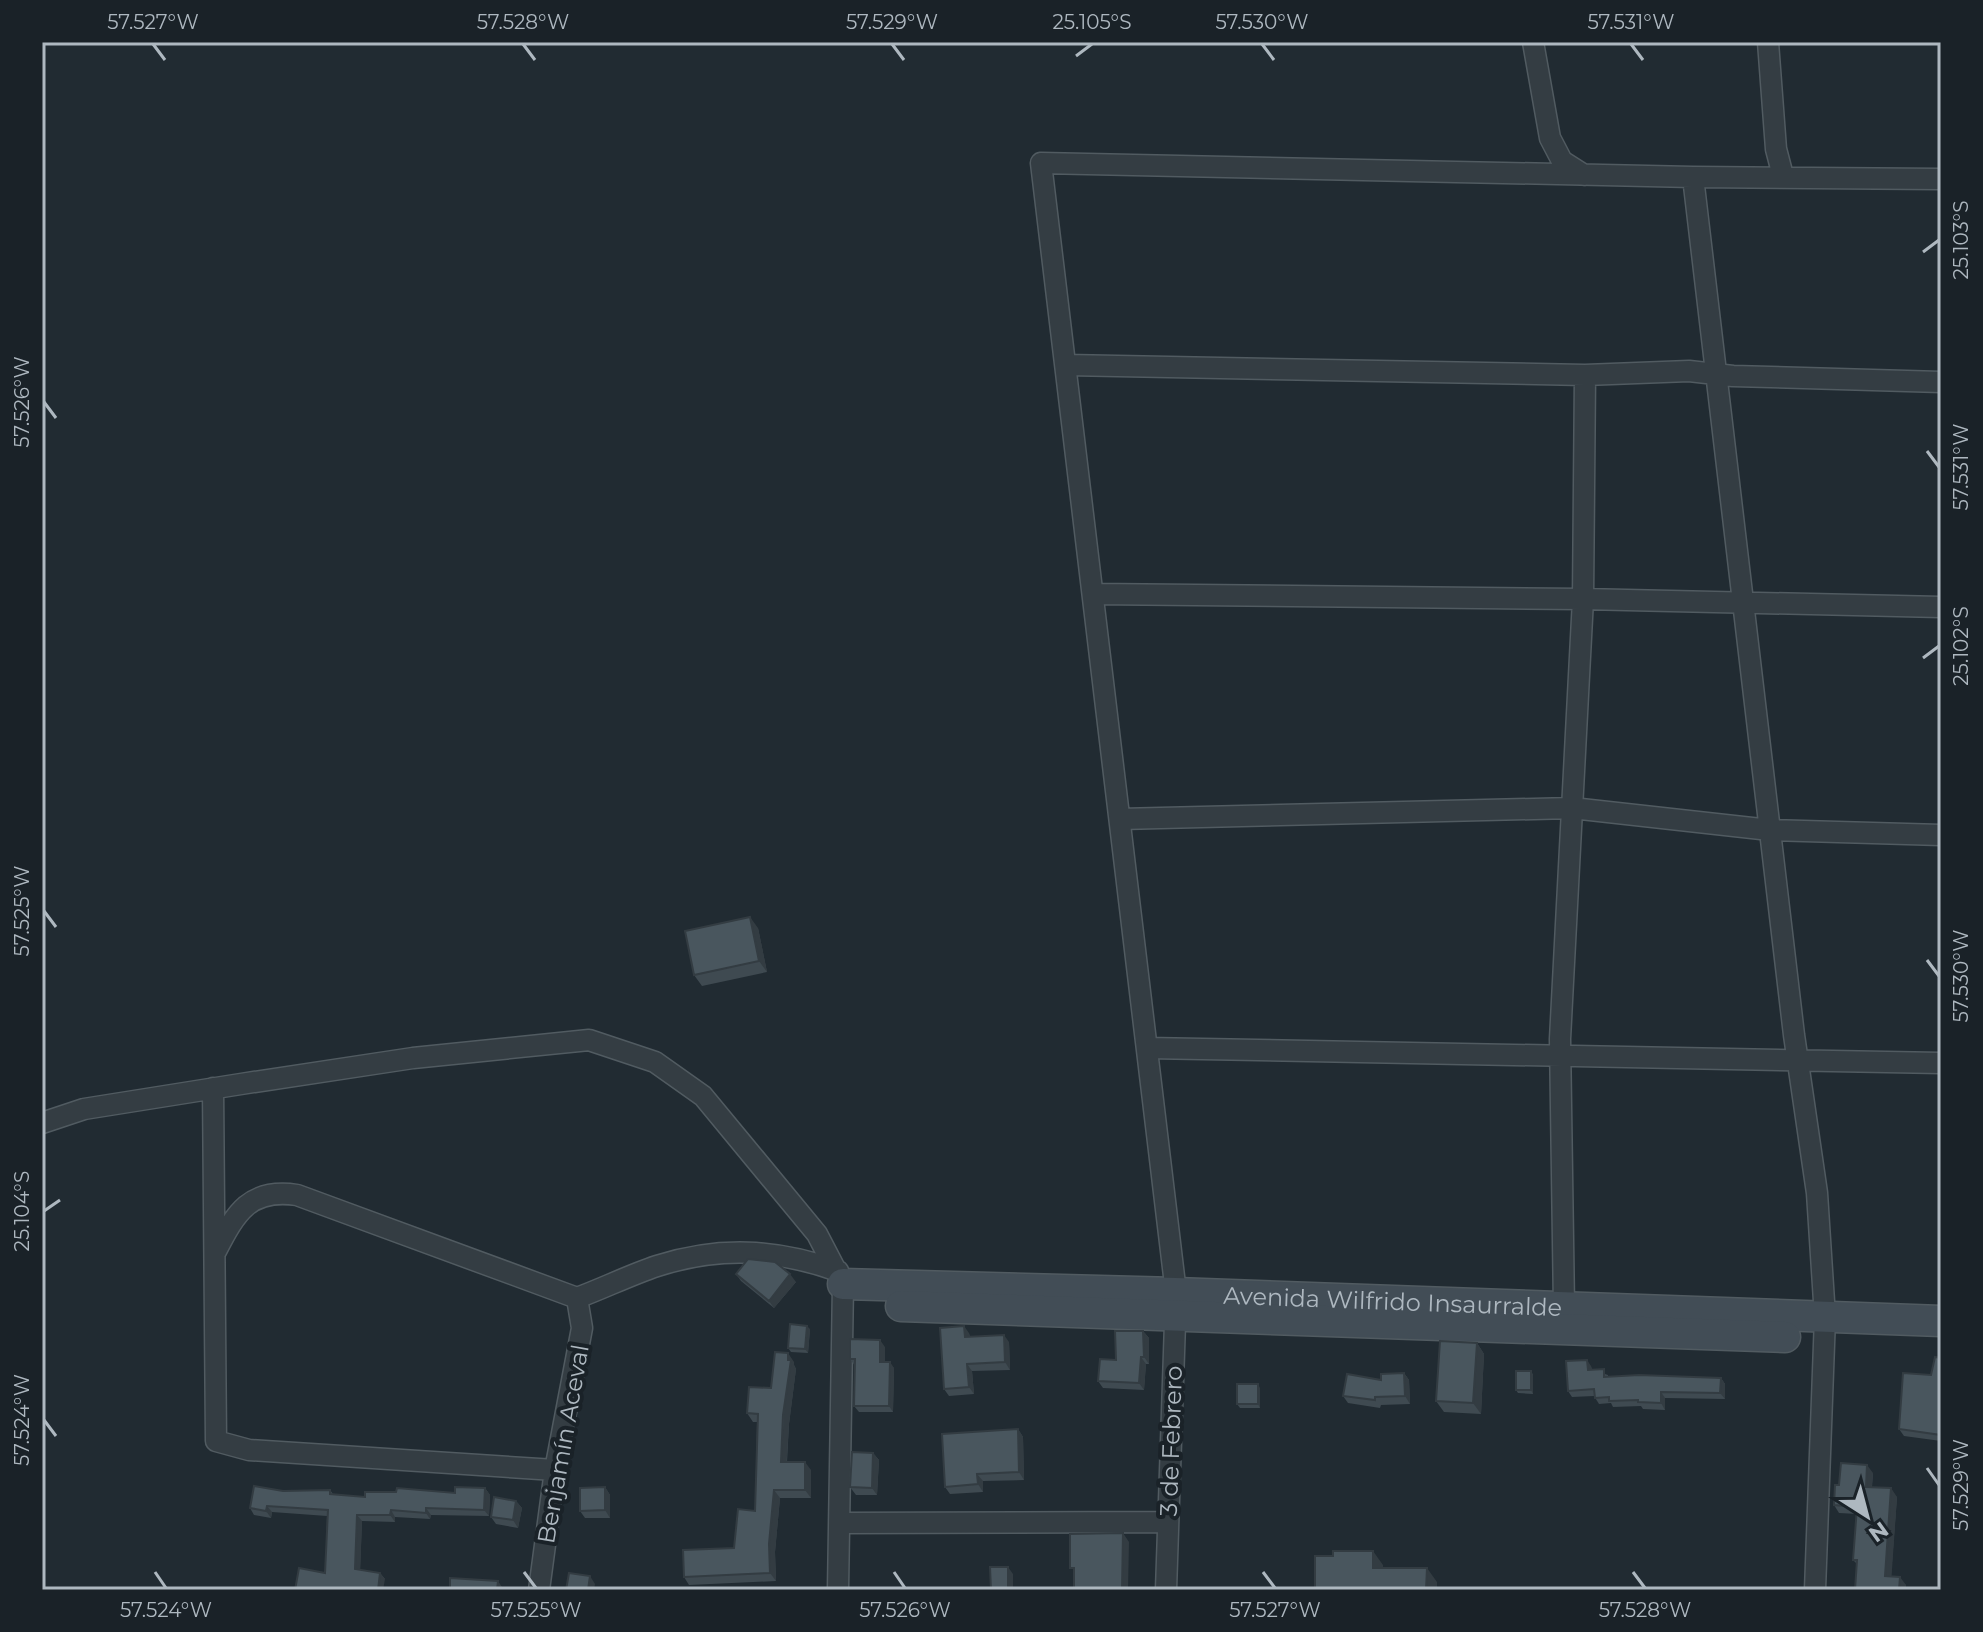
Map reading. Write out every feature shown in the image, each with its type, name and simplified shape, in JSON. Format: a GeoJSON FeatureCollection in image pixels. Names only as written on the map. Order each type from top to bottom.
{"type":"FeatureCollection","features":[{"type":"Feature","properties":{"kind":"street"},"geometry":{"type":"LineString","coordinates":[[1533,42],[1550,138],[1562,161],[1584,175],[1941,179]]}},
{"type":"Feature","properties":{"kind":"street"},"geometry":{"type":"LineString","coordinates":[[1768,42],[1776,149],[1783,176]]}},
{"type":"Feature","properties":{"kind":"street","name":"3 de Febrero"},"geometry":{"type":"LineString","coordinates":[[1166,1590],[1176,1305],[1041,163],[1584,175]]}},
{"type":"Feature","properties":{"kind":"street"},"geometry":{"type":"LineString","coordinates":[[1693,177],[1798,1060],[1817,1193],[1824,1328],[1815,1590]]}},
{"type":"Feature","properties":{"kind":"street"},"geometry":{"type":"LineString","coordinates":[[1066,365],[1585,375],[1689,371],[1941,382]]}},
{"type":"Feature","properties":{"kind":"street"},"geometry":{"type":"LineString","coordinates":[[1564,1308],[1560,1056],[1583,599],[1585,375]]}},
{"type":"Feature","properties":{"kind":"street"},"geometry":{"type":"LineString","coordinates":[[1093,594],[1583,599],[1941,607]]}},
{"type":"Feature","properties":{"kind":"street"},"geometry":{"type":"LineString","coordinates":[[1120,819],[1572,808],[1770,830],[1941,835]]}},
{"type":"Feature","properties":{"kind":"street"},"geometry":{"type":"LineString","coordinates":[[42,1123],[84,1109],[213,1088],[413,1058],[589,1040],[655,1062],[703,1096],[817,1234],[842,1286],[838,1590]]}},
{"type":"Feature","properties":{"kind":"street"},"geometry":{"type":"LineString","coordinates":[[1147,1048],[1941,1063]]}},
{"type":"Feature","properties":{"kind":"street"},"geometry":{"type":"LineString","coordinates":[[213,1088],[216,1441],[249,1450],[555,1470]]}},
{"type":"Feature","properties":{"kind":"street"},"geometry":{"type":"LineString","coordinates":[[214,1254],[230,1223],[246,1203],[275,1191],[297,1195],[577,1298],[658,1266],[710,1254],[772,1253],[803,1258],[842,1286]]}},
{"type":"Feature","properties":{"kind":"street","name":"Avenida Wilfrido Insaurralde"},"geometry":{"type":"LineString","coordinates":[[842,1286],[1176,1305],[1824,1328],[1941,1321]]}},
{"type":"Feature","properties":{"kind":"street","name":"Benjamín Aceval"},"geometry":{"type":"LineString","coordinates":[[539,1590],[555,1470],[582,1328],[577,1298]]}},
{"type":"Feature","properties":{"kind":"street","name":"Avenida Wilfrido Insaurralde"},"geometry":{"type":"LineString","coordinates":[[1176,1305],[1564,1308],[1824,1328],[1941,1342]]}},
{"type":"Feature","properties":{"kind":"street"},"geometry":{"type":"LineString","coordinates":[[840,1523],[1168,1522]]}},
{"type":"Feature","properties":{"kind":"building"},"geometry":{"type":"Polygon","coordinates":[[[750,917],[759,961],[694,975],[685,931],[750,917]]]}},
{"type":"Feature","properties":{"kind":"building"},"geometry":{"type":"Polygon","coordinates":[[[748,1259],[775,1262],[790,1274],[769,1301],[736,1274],[748,1259]]]}},
{"type":"Feature","properties":{"kind":"building"},"geometry":{"type":"Polygon","coordinates":[[[790,1324],[807,1326],[805,1349],[788,1348],[790,1324]]]}},
{"type":"Feature","properties":{"kind":"building"},"geometry":{"type":"Polygon","coordinates":[[[964,1326],[965,1337],[1004,1335],[1005,1362],[967,1364],[969,1387],[944,1389],[940,1328],[964,1326]]]}},
{"type":"Feature","properties":{"kind":"building"},"geometry":{"type":"Polygon","coordinates":[[[1115,1331],[1143,1331],[1144,1357],[1141,1357],[1139,1383],[1098,1381],[1100,1359],[1116,1360],[1115,1331]]]}},
{"type":"Feature","properties":{"kind":"building"},"geometry":{"type":"Polygon","coordinates":[[[850,1339],[880,1340],[880,1362],[890,1362],[889,1406],[854,1406],[855,1359],[850,1359],[850,1339]]]}},
{"type":"Feature","properties":{"kind":"building"},"geometry":{"type":"Polygon","coordinates":[[[1440,1341],[1477,1343],[1473,1403],[1436,1401],[1440,1341]]]}},
{"type":"Feature","properties":{"kind":"building"},"geometry":{"type":"Polygon","coordinates":[[[775,1352],[788,1353],[788,1360],[791,1360],[783,1415],[781,1462],[805,1462],[805,1490],[774,1490],[770,1573],[684,1577],[683,1550],[734,1548],[738,1509],[755,1511],[758,1414],[747,1413],[749,1387],[771,1388],[775,1352]]]}},
{"type":"Feature","properties":{"kind":"building"},"geometry":{"type":"Polygon","coordinates":[[[1935,1357],[1941,1358],[1941,1435],[1899,1429],[1903,1373],[1931,1375],[1935,1357]]]}},
{"type":"Feature","properties":{"kind":"building"},"geometry":{"type":"Polygon","coordinates":[[[1587,1360],[1588,1370],[1604,1369],[1604,1377],[1721,1378],[1720,1393],[1661,1392],[1661,1403],[1609,1401],[1609,1397],[1595,1398],[1594,1389],[1568,1391],[1566,1361],[1587,1360]]]}},
{"type":"Feature","properties":{"kind":"building"},"geometry":{"type":"Polygon","coordinates":[[[1516,1371],[1531,1371],[1531,1390],[1516,1390],[1516,1371]]]}},
{"type":"Feature","properties":{"kind":"building"},"geometry":{"type":"Polygon","coordinates":[[[1404,1373],[1405,1396],[1375,1397],[1375,1400],[1343,1396],[1347,1374],[1381,1380],[1381,1374],[1404,1373]]]}},
{"type":"Feature","properties":{"kind":"building"},"geometry":{"type":"Polygon","coordinates":[[[1237,1384],[1258,1384],[1258,1404],[1237,1404],[1237,1384]]]}},
{"type":"Feature","properties":{"kind":"building"},"geometry":{"type":"Polygon","coordinates":[[[1018,1429],[1019,1472],[977,1474],[978,1484],[945,1487],[942,1434],[1018,1429]]]}},
{"type":"Feature","properties":{"kind":"building"},"geometry":{"type":"Polygon","coordinates":[[[852,1452],[873,1453],[872,1488],[850,1487],[852,1452]]]}},
{"type":"Feature","properties":{"kind":"building"},"geometry":{"type":"Polygon","coordinates":[[[1841,1463],[1867,1465],[1866,1487],[1891,1488],[1885,1576],[1900,1577],[1899,1590],[1855,1590],[1857,1560],[1853,1560],[1857,1507],[1834,1505],[1841,1463]]]}},
{"type":"Feature","properties":{"kind":"building"},"geometry":{"type":"Polygon","coordinates":[[[254,1486],[283,1491],[330,1490],[330,1494],[365,1497],[365,1492],[396,1492],[397,1488],[455,1493],[455,1487],[485,1488],[484,1510],[426,1508],[426,1513],[391,1510],[390,1515],[357,1515],[355,1569],[380,1573],[378,1590],[295,1590],[299,1568],[325,1573],[328,1510],[267,1506],[266,1511],[250,1508],[254,1486]]]}},
{"type":"Feature","properties":{"kind":"building"},"geometry":{"type":"Polygon","coordinates":[[[605,1487],[605,1510],[580,1511],[580,1488],[605,1487]]]}},
{"type":"Feature","properties":{"kind":"building"},"geometry":{"type":"Polygon","coordinates":[[[494,1497],[516,1501],[513,1520],[491,1517],[494,1497]]]}},
{"type":"Feature","properties":{"kind":"building"},"geometry":{"type":"Polygon","coordinates":[[[1123,1533],[1122,1590],[1074,1590],[1074,1568],[1070,1568],[1070,1534],[1123,1533]]]}},
{"type":"Feature","properties":{"kind":"building"},"geometry":{"type":"Polygon","coordinates":[[[1333,1551],[1373,1551],[1373,1568],[1427,1568],[1426,1590],[1315,1590],[1315,1556],[1333,1556],[1333,1551]]]}},
{"type":"Feature","properties":{"kind":"building"},"geometry":{"type":"Polygon","coordinates":[[[990,1567],[1008,1567],[1008,1590],[991,1590],[990,1567]]]}},
{"type":"Feature","properties":{"kind":"building"},"geometry":{"type":"Polygon","coordinates":[[[569,1573],[590,1576],[588,1590],[566,1590],[569,1573]]]}},
{"type":"Feature","properties":{"kind":"building"},"geometry":{"type":"Polygon","coordinates":[[[450,1578],[498,1581],[497,1590],[450,1590],[450,1578]]]}}]}
